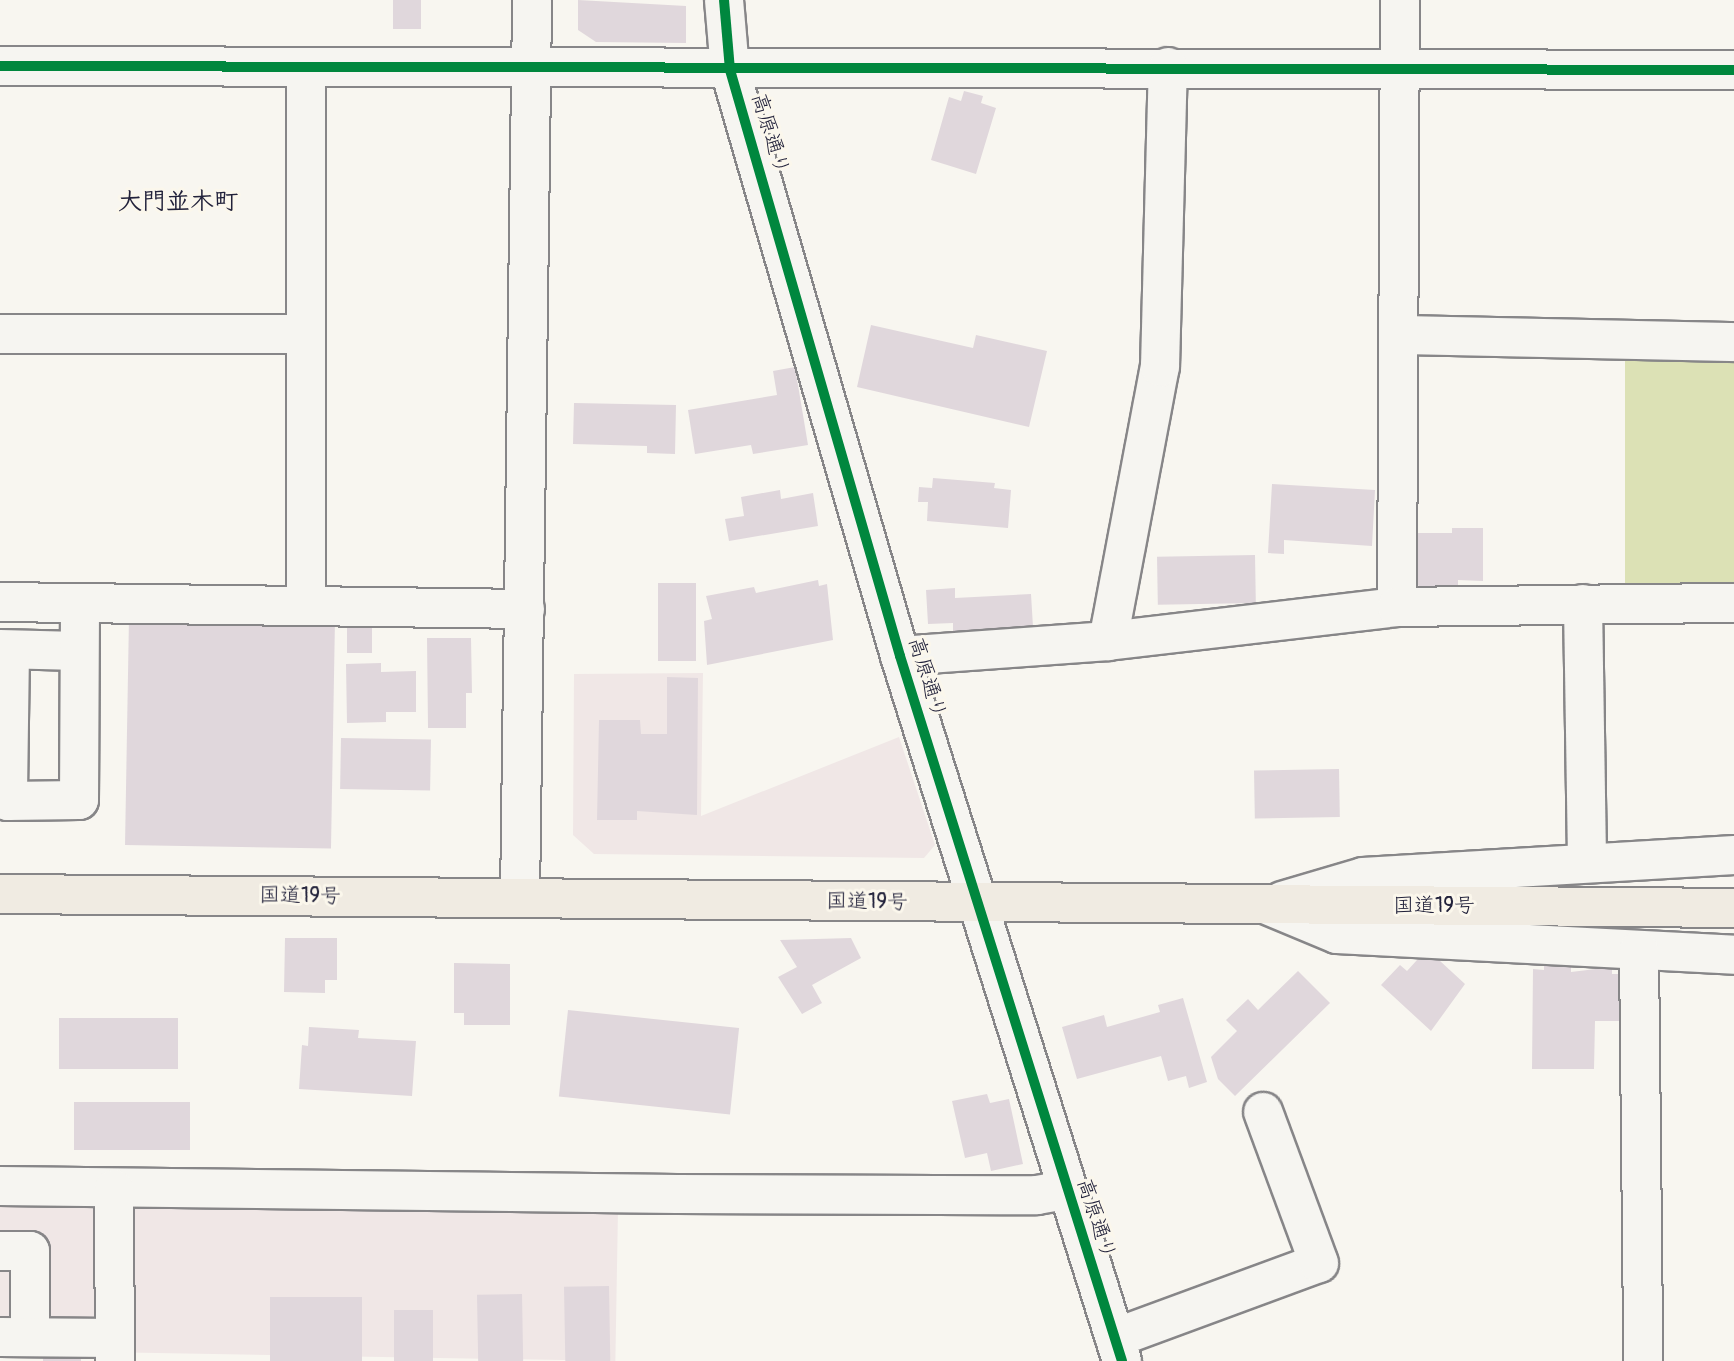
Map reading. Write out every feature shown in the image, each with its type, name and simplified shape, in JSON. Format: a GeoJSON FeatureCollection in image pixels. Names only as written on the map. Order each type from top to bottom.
{"type":"FeatureCollection","features":[{"type":"Feature","properties":{"kind":"highway","name":"国道19号"},"geometry":{"type":"LineString","coordinates":[[0,894],[1734,908]]}},
{"type":"Feature","properties":{"kind":"street"},"geometry":{"type":"LineString","coordinates":[[520,898],[532,0]]}},
{"type":"Feature","properties":{"kind":"street","name":"高原通り"},"geometry":{"type":"LineString","coordinates":[[724,0],[730,70],[900,656],[1066,1190],[1119,1349]]}},
{"type":"Feature","properties":{"kind":"street"},"geometry":{"type":"LineString","coordinates":[[1397,607],[1400,0]]}},
{"type":"Feature","properties":{"kind":"street"},"geometry":{"type":"LineString","coordinates":[[0,65],[306,68],[531,66],[730,70],[1399,66],[1734,70]]}},
{"type":"Feature","properties":{"kind":"street"},"geometry":{"type":"LineString","coordinates":[[1108,641],[1160,368],[1168,67]]}},
{"type":"Feature","properties":{"kind":"street"},"geometry":{"type":"LineString","coordinates":[[306,68],[306,605]]}},
{"type":"Feature","properties":{"kind":"street"},"geometry":{"type":"LineString","coordinates":[[0,334],[304,334]]}},
{"type":"Feature","properties":{"kind":"street"},"geometry":{"type":"LineString","coordinates":[[1399,335],[1734,342]]}},
{"type":"Feature","properties":{"kind":"street"},"geometry":{"type":"LineString","coordinates":[[0,602],[525,609]]}},
{"type":"Feature","properties":{"kind":"street"},"geometry":{"type":"LineString","coordinates":[[79,651],[5,650],[8,801],[79,800],[80,603]]}},
{"type":"Feature","properties":{"kind":"street"},"geometry":{"type":"LineString","coordinates":[[900,656],[1108,641],[1397,607],[1734,603]]}},
{"type":"Feature","properties":{"kind":"street"},"geometry":{"type":"LineString","coordinates":[[1583,604],[1587,860]]}},
{"type":"Feature","properties":{"kind":"street"},"geometry":{"type":"LineString","coordinates":[[1267,905],[1363,877],[1587,860],[1734,855]]}},
{"type":"Feature","properties":{"kind":"street"},"geometry":{"type":"LineString","coordinates":[[1267,905],[1337,934],[1734,955]]}},
{"type":"Feature","properties":{"kind":"street"},"geometry":{"type":"LineString","coordinates":[[1639,950],[1643,1361]]}},
{"type":"Feature","properties":{"kind":"street"},"geometry":{"type":"LineString","coordinates":[[1119,1349],[1319,1263],[1263,1112]]}},
{"type":"Feature","properties":{"kind":"street"},"geometry":{"type":"LineString","coordinates":[[0,1186],[968,1195],[1066,1190]]}},
{"type":"Feature","properties":{"kind":"street"},"geometry":{"type":"LineString","coordinates":[[0,1251],[30,1251],[15,1337],[114,1350],[114,1189]]}},
{"type":"Feature","properties":{"kind":"shaded area"},"geometry":{"type":"Polygon","coordinates":[[[703,673],[701,816],[899,737],[935,845],[924,858],[594,854],[573,835],[574,674],[703,673]]]}},
{"type":"Feature","properties":{"kind":"shaded area"},"geometry":{"type":"Polygon","coordinates":[[[0,1199],[618,1210],[615,1361],[0,1350],[0,1199]]]}},
{"type":"Feature","properties":{"kind":"green space"},"geometry":{"type":"Polygon","coordinates":[[[1625,355],[1734,355],[1734,589],[1625,589],[1625,355]]]}},
{"type":"Feature","properties":{"kind":"building"},"geometry":{"type":"Polygon","coordinates":[[[393,0],[421,0],[421,29],[393,29],[393,0]]]}},
{"type":"Feature","properties":{"kind":"building"},"geometry":{"type":"Polygon","coordinates":[[[578,0],[686,6],[686,43],[596,42],[578,30],[578,0]]]}},
{"type":"Feature","properties":{"kind":"building"},"geometry":{"type":"Polygon","coordinates":[[[964,91],[983,96],[981,103],[996,108],[976,174],[931,160],[949,97],[961,101],[964,91]]]}},
{"type":"Feature","properties":{"kind":"building"},"geometry":{"type":"Polygon","coordinates":[[[871,325],[973,348],[976,335],[1047,351],[1029,427],[857,387],[871,325]]]}},
{"type":"Feature","properties":{"kind":"building"},"geometry":{"type":"Polygon","coordinates":[[[795,367],[808,445],[753,454],[751,445],[695,454],[688,410],[777,395],[773,371],[795,367]]]}},
{"type":"Feature","properties":{"kind":"building"},"geometry":{"type":"Polygon","coordinates":[[[574,403],[676,405],[675,454],[647,453],[647,446],[573,444],[574,403]]]}},
{"type":"Feature","properties":{"kind":"building"},"geometry":{"type":"Polygon","coordinates":[[[933,478],[995,483],[994,488],[1011,490],[1008,528],[927,521],[928,502],[918,502],[919,487],[932,488],[933,478]]]}},
{"type":"Feature","properties":{"kind":"building"},"geometry":{"type":"Polygon","coordinates":[[[1272,484],[1375,490],[1372,546],[1284,540],[1284,554],[1268,553],[1272,484]]]}},
{"type":"Feature","properties":{"kind":"building"},"geometry":{"type":"Polygon","coordinates":[[[780,490],[781,499],[813,493],[818,526],[729,541],[725,519],[744,516],[741,497],[780,490]]]}},
{"type":"Feature","properties":{"kind":"building"},"geometry":{"type":"Polygon","coordinates":[[[1452,528],[1483,528],[1483,581],[1458,580],[1458,591],[1424,591],[1412,579],[1412,533],[1452,533],[1452,528]]]}},
{"type":"Feature","properties":{"kind":"building"},"geometry":{"type":"Polygon","coordinates":[[[1255,555],[1256,603],[1158,605],[1157,557],[1255,555]]]}},
{"type":"Feature","properties":{"kind":"building"},"geometry":{"type":"Polygon","coordinates":[[[818,580],[819,586],[827,584],[833,640],[707,665],[704,621],[712,619],[706,596],[754,587],[756,593],[818,580]]]}},
{"type":"Feature","properties":{"kind":"building"},"geometry":{"type":"Polygon","coordinates":[[[658,583],[696,583],[696,661],[658,661],[658,583]]]}},
{"type":"Feature","properties":{"kind":"building"},"geometry":{"type":"Polygon","coordinates":[[[955,588],[955,598],[1031,594],[1033,627],[953,632],[953,623],[928,624],[926,590],[955,588]]]}},
{"type":"Feature","properties":{"kind":"building"},"geometry":{"type":"Polygon","coordinates":[[[129,617],[335,621],[331,849],[125,845],[129,617]]]}},
{"type":"Feature","properties":{"kind":"building"},"geometry":{"type":"Polygon","coordinates":[[[347,618],[372,618],[372,653],[347,653],[347,618]]]}},
{"type":"Feature","properties":{"kind":"building"},"geometry":{"type":"Polygon","coordinates":[[[427,638],[471,638],[472,693],[466,693],[466,728],[428,728],[427,638]]]}},
{"type":"Feature","properties":{"kind":"building"},"geometry":{"type":"Polygon","coordinates":[[[381,663],[381,672],[416,671],[416,712],[386,712],[386,722],[347,723],[346,664],[381,663]]]}},
{"type":"Feature","properties":{"kind":"building"},"geometry":{"type":"Polygon","coordinates":[[[667,677],[698,678],[697,815],[637,811],[637,820],[597,820],[599,720],[640,720],[641,734],[667,734],[667,677]]]}},
{"type":"Feature","properties":{"kind":"building"},"geometry":{"type":"Polygon","coordinates":[[[341,738],[431,740],[430,791],[340,789],[341,738]]]}},
{"type":"Feature","properties":{"kind":"building"},"geometry":{"type":"Polygon","coordinates":[[[1339,769],[1340,817],[1255,818],[1254,770],[1339,769]]]}},
{"type":"Feature","properties":{"kind":"building"},"geometry":{"type":"Polygon","coordinates":[[[285,938],[337,938],[337,980],[325,980],[325,993],[284,992],[285,938]]]}},
{"type":"Feature","properties":{"kind":"building"},"geometry":{"type":"Polygon","coordinates":[[[851,938],[861,958],[812,985],[822,1003],[802,1014],[778,977],[797,967],[780,940],[851,938]]]}},
{"type":"Feature","properties":{"kind":"building"},"geometry":{"type":"Polygon","coordinates":[[[1427,949],[1465,984],[1431,1031],[1381,985],[1400,965],[1407,971],[1427,949]]]}},
{"type":"Feature","properties":{"kind":"building"},"geometry":{"type":"Polygon","coordinates":[[[454,963],[510,964],[510,1025],[464,1025],[464,1013],[454,1013],[454,963]]]}},
{"type":"Feature","properties":{"kind":"building"},"geometry":{"type":"Polygon","coordinates":[[[1544,964],[1571,964],[1571,972],[1612,967],[1612,974],[1623,974],[1622,1021],[1595,1021],[1594,1069],[1532,1069],[1533,969],[1544,970],[1544,964]]]}},
{"type":"Feature","properties":{"kind":"building"},"geometry":{"type":"Polygon","coordinates":[[[1298,971],[1330,1003],[1235,1096],[1218,1079],[1211,1057],[1237,1031],[1226,1020],[1248,999],[1258,1010],[1298,971]]]}},
{"type":"Feature","properties":{"kind":"building"},"geometry":{"type":"Polygon","coordinates":[[[1183,998],[1207,1082],[1189,1088],[1186,1076],[1168,1081],[1161,1056],[1077,1079],[1062,1027],[1104,1015],[1107,1027],[1160,1012],[1158,1005],[1183,998]]]}},
{"type":"Feature","properties":{"kind":"building"},"geometry":{"type":"Polygon","coordinates":[[[568,1010],[739,1028],[730,1115],[559,1097],[568,1010]]]}},
{"type":"Feature","properties":{"kind":"building"},"geometry":{"type":"Polygon","coordinates":[[[59,1018],[178,1018],[178,1069],[59,1069],[59,1018]]]}},
{"type":"Feature","properties":{"kind":"building"},"geometry":{"type":"Polygon","coordinates":[[[309,1027],[359,1030],[358,1038],[416,1041],[412,1096],[299,1089],[302,1045],[308,1046],[309,1027]]]}},
{"type":"Feature","properties":{"kind":"building"},"geometry":{"type":"Polygon","coordinates":[[[987,1094],[990,1103],[1009,1099],[1023,1164],[991,1171],[987,1153],[965,1158],[952,1101],[987,1094]]]}},
{"type":"Feature","properties":{"kind":"building"},"geometry":{"type":"Polygon","coordinates":[[[74,1102],[190,1102],[190,1150],[74,1150],[74,1102]]]}},
{"type":"Feature","properties":{"kind":"building"},"geometry":{"type":"Polygon","coordinates":[[[609,1286],[610,1361],[565,1361],[564,1287],[609,1286]]]}},
{"type":"Feature","properties":{"kind":"building"},"geometry":{"type":"Polygon","coordinates":[[[522,1294],[523,1361],[478,1361],[477,1295],[522,1294]]]}},
{"type":"Feature","properties":{"kind":"building"},"geometry":{"type":"Polygon","coordinates":[[[270,1297],[362,1297],[362,1361],[270,1361],[270,1297]]]}},
{"type":"Feature","properties":{"kind":"building"},"geometry":{"type":"Polygon","coordinates":[[[394,1310],[433,1310],[433,1361],[394,1361],[394,1310]]]}},
{"type":"Feature","properties":{"kind":"building"},"geometry":{"type":"Polygon","coordinates":[[[43,1351],[81,1356],[81,1361],[43,1361],[43,1351]]]}},
{"type":"Feature","properties":{"kind":"cycle path"},"geometry":{"type":"LineString","coordinates":[[724,0],[730,70],[900,656],[1122,1361]]}},
{"type":"Feature","properties":{"kind":"cycle path"},"geometry":{"type":"LineString","coordinates":[[0,66],[1734,70]]}},
{"type":"Feature","properties":{"kind":"district","name":"大門並木町"},"geometry":{"type":"Point","coordinates":[178,202]}}]}
